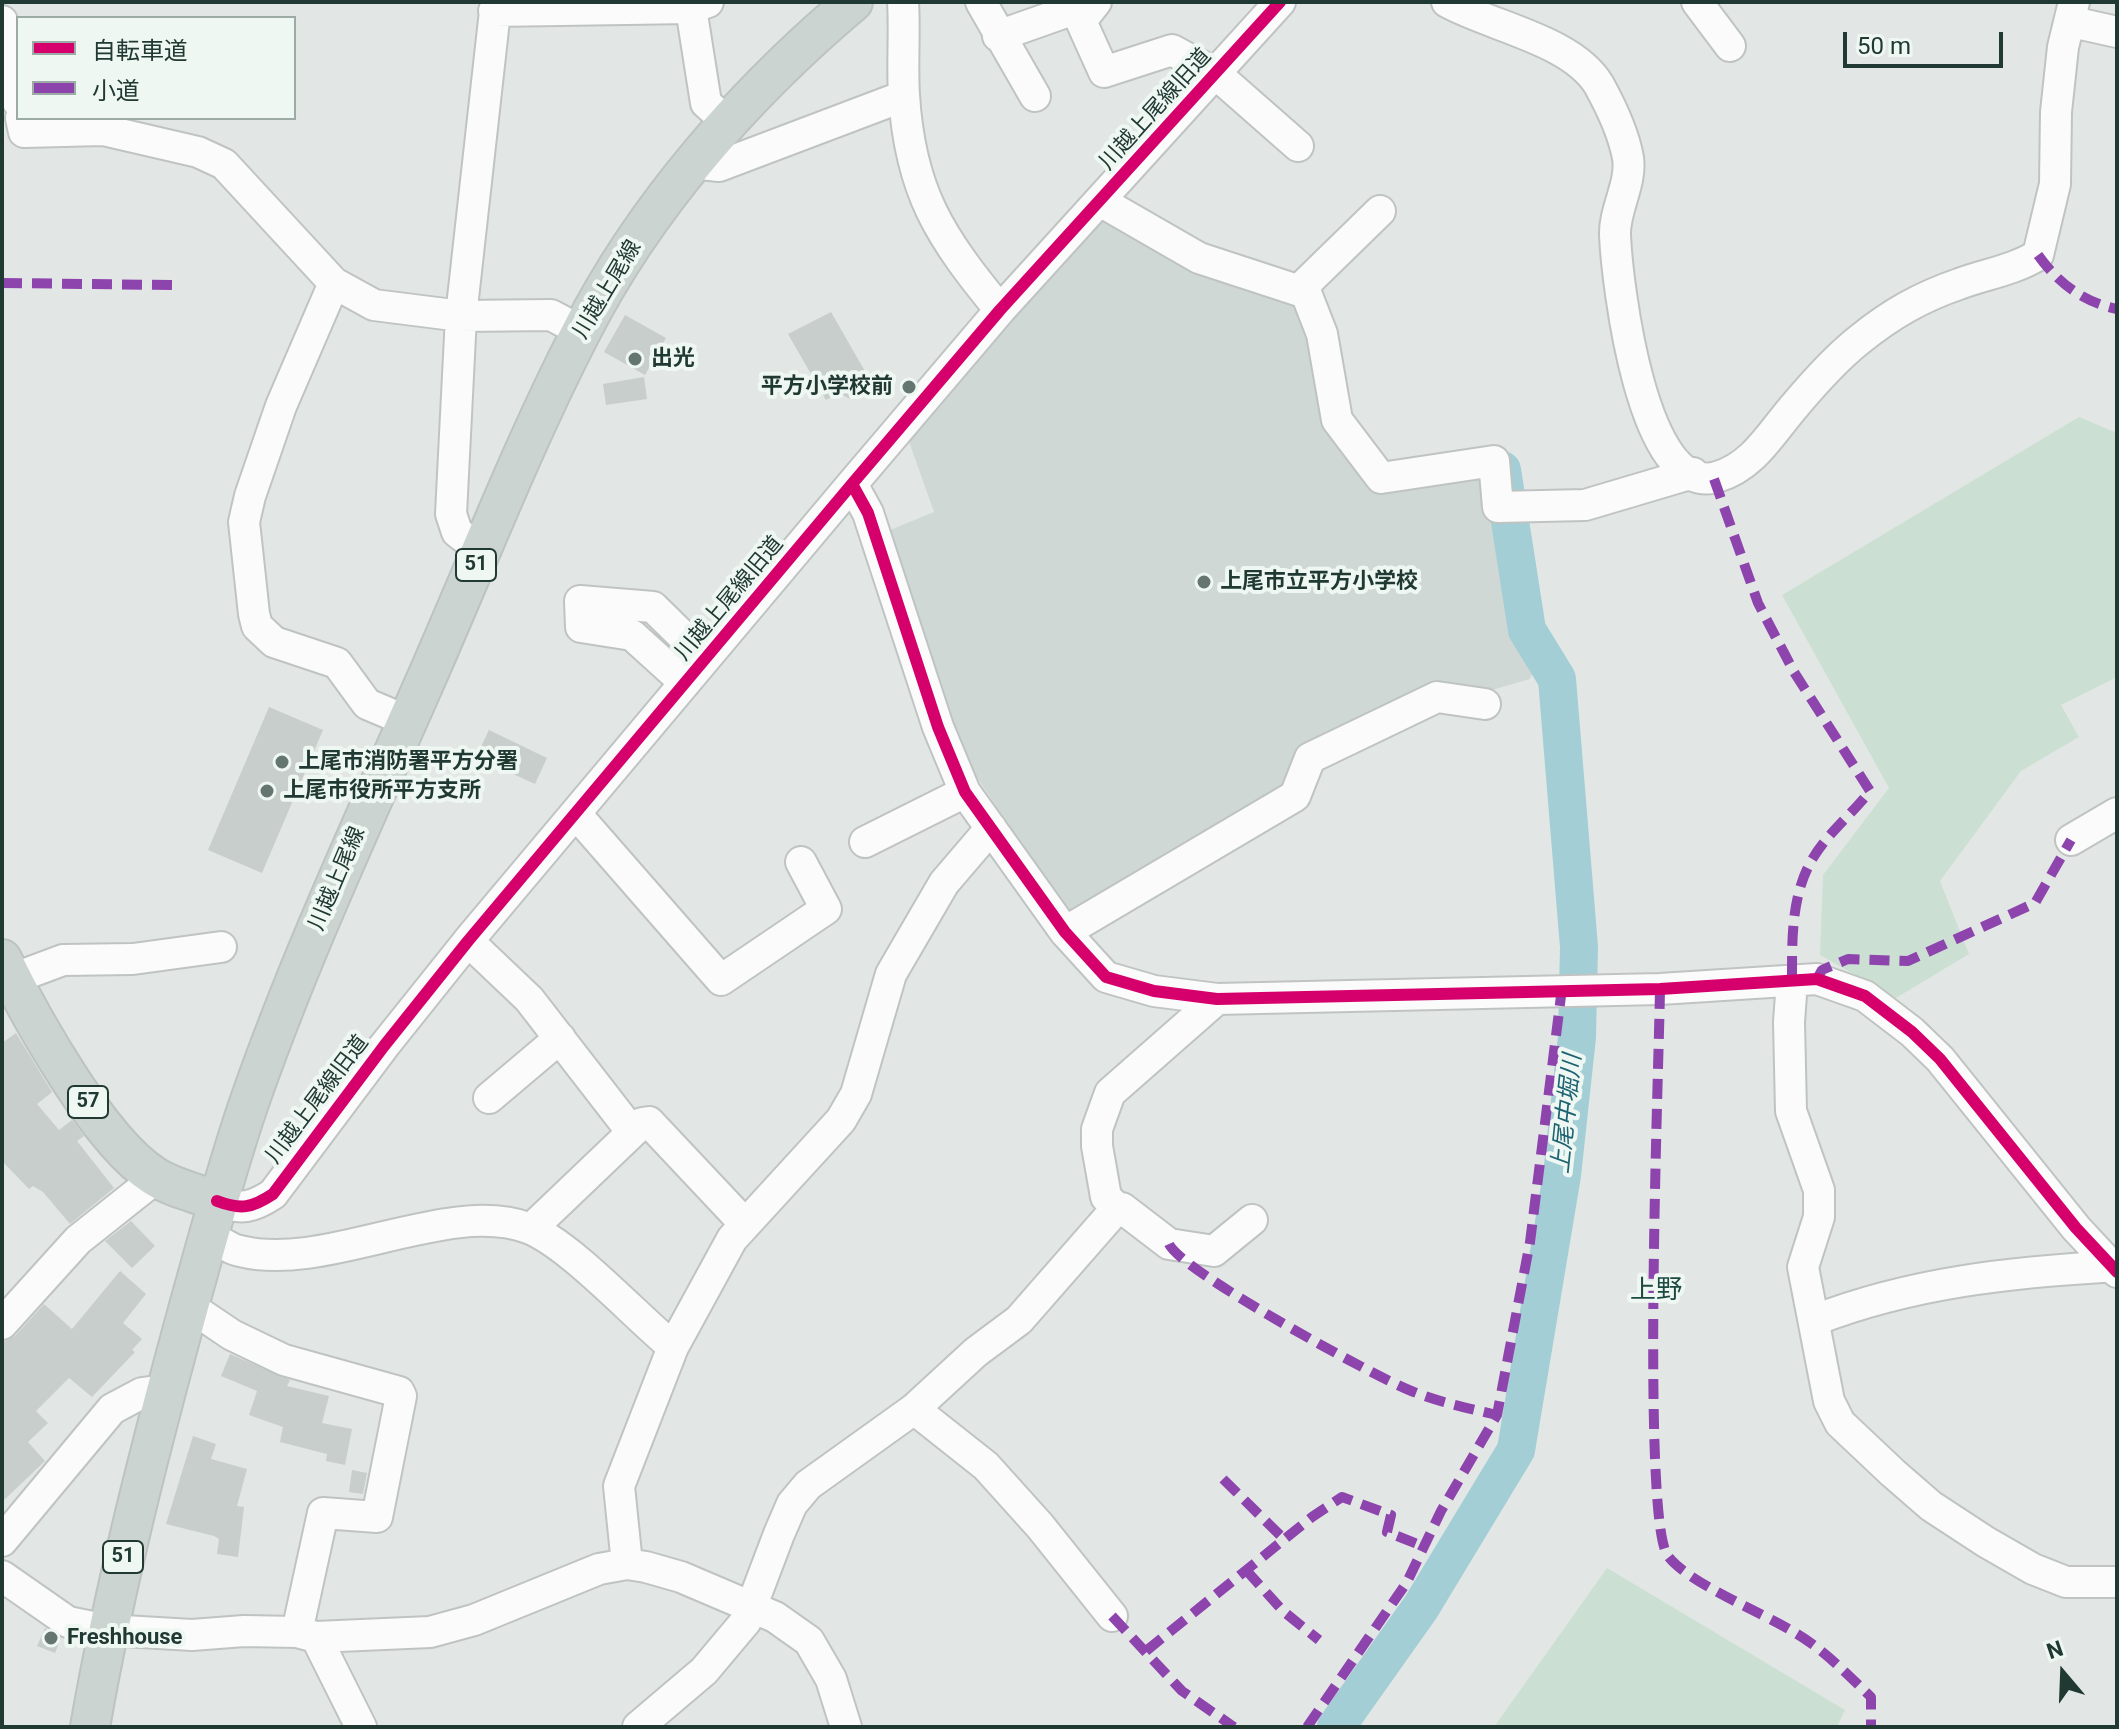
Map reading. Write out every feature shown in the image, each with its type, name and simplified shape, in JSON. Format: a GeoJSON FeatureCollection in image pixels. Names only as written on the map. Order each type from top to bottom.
{"type":"FeatureCollection","features":[{"type":"Feature","properties":{"kind":"main road","name":"川越上尾線"},"geometry":{"type":"LineString","coordinates":[[90,1727],[107,1630],[165,1390],[212,1218],[290,996],[482,551],[581,331],[645,228],[692,163],[792,53],[853,2]]}},
{"type":"Feature","properties":{"kind":"main road","name":"57"},"geometry":{"type":"LineString","coordinates":[[7,969],[51,1049],[120,1147],[156,1178],[212,1218]]}},
{"type":"Feature","properties":{"kind":"street"},"geometry":{"type":"LineString","coordinates":[[903,2],[904,96],[916,174],[930,211],[951,251],[1000,310]]}},
{"type":"Feature","properties":{"kind":"street"},"geometry":{"type":"LineString","coordinates":[[981,2],[1035,96]]}},
{"type":"Feature","properties":{"kind":"street","name":"川越上尾線旧道"},"geometry":{"type":"LineString","coordinates":[[212,1218],[236,1208],[254,1207],[273,1194],[384,1046],[468,941],[705,658],[1000,310],[1216,74],[1251,15],[1280,2]]}},
{"type":"Feature","properties":{"kind":"street"},"geometry":{"type":"LineString","coordinates":[[1447,2],[1576,59],[1598,84],[1629,160],[1615,232],[1626,331],[1649,419],[1661,445],[1693,473],[1714,479],[1752,458],[1794,406],[1855,343],[1899,308],[1959,283],[2024,264],[2038,255],[2055,184],[2063,47],[2073,12],[2117,32]]}},
{"type":"Feature","properties":{"kind":"street"},"geometry":{"type":"LineString","coordinates":[[1697,2],[1730,46]]}},
{"type":"Feature","properties":{"kind":"street"},"geometry":{"type":"LineString","coordinates":[[482,551],[457,532],[451,514],[461,316],[495,6],[700,5],[706,103],[728,123]]}},
{"type":"Feature","properties":{"kind":"street"},"geometry":{"type":"LineString","coordinates":[[998,36],[1092,5]]}},
{"type":"Feature","properties":{"kind":"street"},"geometry":{"type":"LineString","coordinates":[[1092,5],[1081,21],[1104,72],[1172,50],[1216,74],[1298,146]]}},
{"type":"Feature","properties":{"kind":"street"},"geometry":{"type":"LineString","coordinates":[[2,21],[16,92]]}},
{"type":"Feature","properties":{"kind":"street"},"geometry":{"type":"LineString","coordinates":[[692,163],[719,166],[904,96]]}},
{"type":"Feature","properties":{"kind":"street"},"geometry":{"type":"LineString","coordinates":[[21,120],[24,132],[103,130],[198,152],[224,164],[334,283],[374,305],[461,316],[551,315],[581,331]]}},
{"type":"Feature","properties":{"kind":"street"},"geometry":{"type":"LineString","coordinates":[[1100,201],[1199,258],[1306,293],[1322,334],[1337,420],[1381,478],[1494,461],[1498,507],[1512,507],[1585,505],[1693,473]]}},
{"type":"Feature","properties":{"kind":"street"},"geometry":{"type":"LineString","coordinates":[[1299,290],[1380,211]]}},
{"type":"Feature","properties":{"kind":"street"},"geometry":{"type":"LineString","coordinates":[[334,283],[281,406],[250,496],[244,522],[254,614],[257,626],[274,642],[337,663],[367,704],[377,712],[407,721]]}},
{"type":"Feature","properties":{"kind":"street"},"geometry":{"type":"LineString","coordinates":[[852,484],[868,513],[938,727],[965,792],[1065,932],[1106,977],[1154,991],[1217,999],[1817,979],[1865,996],[1912,1032],[1940,1059],[2076,1228],[2115,1268]]}},
{"type":"Feature","properties":{"kind":"street"},"geometry":{"type":"LineString","coordinates":[[685,683],[632,635],[581,627],[580,601],[653,607],[705,658]]}},
{"type":"Feature","properties":{"kind":"street"},"geometry":{"type":"LineString","coordinates":[[1065,932],[1295,796],[1310,758],[1437,697],[1485,704]]}},
{"type":"Feature","properties":{"kind":"street"},"geometry":{"type":"LineString","coordinates":[[865,842],[965,792]]}},
{"type":"Feature","properties":{"kind":"street"},"geometry":{"type":"LineString","coordinates":[[2071,840],[2117,813]]}},
{"type":"Feature","properties":{"kind":"street"},"geometry":{"type":"LineString","coordinates":[[576,814],[721,980],[826,909],[801,862]]}},
{"type":"Feature","properties":{"kind":"street"},"geometry":{"type":"LineString","coordinates":[[627,1564],[619,1486],[673,1347],[732,1239],[841,1120],[856,1094],[891,974],[904,947],[944,883],[991,828]]}},
{"type":"Feature","properties":{"kind":"street"},"geometry":{"type":"LineString","coordinates":[[468,941],[520,989],[632,1132]]}},
{"type":"Feature","properties":{"kind":"street"},"geometry":{"type":"LineString","coordinates":[[7,969],[63,960],[133,959],[221,947]]}},
{"type":"Feature","properties":{"kind":"street"},"geometry":{"type":"LineString","coordinates":[[1792,981],[1789,1022],[1791,1111],[1819,1190],[1819,1217],[1803,1267],[1829,1401],[1840,1423],[1931,1506],[2033,1569],[2066,1582],[2117,1582]]}},
{"type":"Feature","properties":{"kind":"street"},"geometry":{"type":"LineString","coordinates":[[1217,999],[1110,1093],[1097,1129],[1097,1146],[1106,1197],[1169,1244],[1214,1251],[1252,1220]]}},
{"type":"Feature","properties":{"kind":"street"},"geometry":{"type":"LineString","coordinates":[[489,1098],[560,1038]]}},
{"type":"Feature","properties":{"kind":"street"},"geometry":{"type":"LineString","coordinates":[[531,1229],[632,1132],[642,1123],[649,1122],[745,1224]]}},
{"type":"Feature","properties":{"kind":"street"},"geometry":{"type":"LineString","coordinates":[[2,1324],[78,1240],[156,1178]]}},
{"type":"Feature","properties":{"kind":"street"},"geometry":{"type":"LineString","coordinates":[[638,1727],[726,1648],[751,1608],[792,1504],[808,1485],[914,1409],[976,1352],[1019,1320],[1117,1208]]}},
{"type":"Feature","properties":{"kind":"street"},"geometry":{"type":"LineString","coordinates":[[212,1218],[238,1251],[264,1254],[347,1246],[465,1223],[531,1229],[565,1251],[673,1347]]}},
{"type":"Feature","properties":{"kind":"street"},"geometry":{"type":"LineString","coordinates":[[1815,1320],[1892,1293],[1961,1279],[2115,1268]]}},
{"type":"Feature","properties":{"kind":"street"},"geometry":{"type":"LineString","coordinates":[[189,1306],[232,1335],[284,1360],[399,1392],[401,1396],[377,1517],[323,1513],[307,1634],[361,1727]]}},
{"type":"Feature","properties":{"kind":"street"},"geometry":{"type":"LineString","coordinates":[[2,1541],[112,1409],[142,1393],[165,1390]]}},
{"type":"Feature","properties":{"kind":"street"},"geometry":{"type":"LineString","coordinates":[[914,1409],[986,1466],[1040,1526],[1112,1616]]}},
{"type":"Feature","properties":{"kind":"street"},"geometry":{"type":"LineString","coordinates":[[2,1576],[68,1622],[107,1630],[192,1635],[244,1631],[307,1634],[430,1632],[474,1620],[525,1596],[599,1569],[627,1564],[681,1577],[775,1617],[809,1641],[831,1679],[846,1727]]}},
{"type":"Feature","properties":{"kind":"shaded area","name":"上尾市立平方小学校"},"geometry":{"type":"Polygon","coordinates":[[[1101,219],[1300,303],[1379,485],[1485,474],[1514,633],[1534,669],[1530,679],[1316,741],[1287,792],[1073,921],[958,749],[925,658],[890,530],[934,512],[907,436],[1101,219]]]}},
{"type":"Feature","properties":{"kind":"green space"},"geometry":{"type":"Polygon","coordinates":[[[2079,417],[2117,433],[2117,677],[2061,705],[2079,737],[2021,771],[1940,881],[1969,954],[1896,998],[1820,955],[1823,875],[1889,788],[1782,595],[2079,417]]]}},
{"type":"Feature","properties":{"kind":"green space"},"geometry":{"type":"Polygon","coordinates":[[[1607,1568],[1845,1710],[1837,1727],[1494,1727],[1607,1568]]]}},
{"type":"Feature","properties":{"kind":"building"},"geometry":{"type":"Polygon","coordinates":[[[831,312],[870,380],[853,390],[850,399],[839,393],[826,400],[788,334],[831,312]]]}},
{"type":"Feature","properties":{"kind":"building","name":"出光"},"geometry":{"type":"Polygon","coordinates":[[[625,315],[666,338],[645,375],[604,352],[625,315]]]}},
{"type":"Feature","properties":{"kind":"building"},"geometry":{"type":"Polygon","coordinates":[[[644,377],[647,399],[606,405],[603,384],[644,377]]]}},
{"type":"Feature","properties":{"kind":"building"},"geometry":{"type":"Polygon","coordinates":[[[269,707],[323,730],[262,873],[208,850],[269,707]]]}},
{"type":"Feature","properties":{"kind":"building"},"geometry":{"type":"Polygon","coordinates":[[[489,730],[547,758],[535,784],[476,757],[489,730]]]}},
{"type":"Feature","properties":{"kind":"building"},"geometry":{"type":"Polygon","coordinates":[[[16,1033],[52,1092],[37,1104],[59,1130],[72,1120],[84,1136],[77,1141],[114,1188],[70,1224],[43,1192],[33,1186],[29,1189],[2,1161],[2,1043],[16,1033]]]}},
{"type":"Feature","properties":{"kind":"building"},"geometry":{"type":"Polygon","coordinates":[[[131,1221],[155,1246],[132,1268],[105,1241],[131,1221]]]}},
{"type":"Feature","properties":{"kind":"building"},"geometry":{"type":"Polygon","coordinates":[[[120,1271],[146,1294],[123,1323],[142,1339],[132,1350],[135,1352],[92,1397],[69,1378],[36,1411],[48,1423],[28,1442],[45,1461],[2,1502],[2,1343],[15,1336],[44,1304],[72,1329],[120,1271]]]}},
{"type":"Feature","properties":{"kind":"building"},"geometry":{"type":"Polygon","coordinates":[[[230,1354],[290,1380],[287,1386],[329,1396],[322,1423],[352,1429],[345,1465],[326,1461],[327,1454],[280,1442],[283,1427],[249,1415],[257,1391],[221,1376],[230,1354]]]}},
{"type":"Feature","properties":{"kind":"building"},"geometry":{"type":"Polygon","coordinates":[[[193,1436],[216,1444],[211,1459],[247,1469],[237,1506],[244,1507],[238,1557],[217,1554],[219,1539],[214,1536],[166,1524],[193,1436]]]}},
{"type":"Feature","properties":{"kind":"building"},"geometry":{"type":"Polygon","coordinates":[[[352,1470],[367,1473],[363,1494],[349,1492],[352,1470]]]}},
{"type":"Feature","properties":{"kind":"building","name":"Freshhouse"},"geometry":{"type":"Polygon","coordinates":[[[45,1628],[61,1638],[55,1653],[37,1646],[45,1628]]]}},
{"type":"Feature","properties":{"kind":"waterway","name":"上尾中堀川"},"geometry":{"type":"LineString","coordinates":[[1336,1727],[1421,1607],[1516,1450],[1562,1175],[1577,1037],[1579,947],[1557,679],[1527,630],[1502,470]]}},
{"type":"Feature","properties":{"kind":"marked path"},"geometry":{"type":"LineString","coordinates":[[2038,255],[2072,290],[2093,302],[2117,309]]}},
{"type":"Feature","properties":{"kind":"marked path"},"geometry":{"type":"LineString","coordinates":[[2,283],[172,285]]}},
{"type":"Feature","properties":{"kind":"marked path"},"geometry":{"type":"LineString","coordinates":[[1714,479],[1758,603],[1794,672],[1870,791],[1826,840],[1806,872],[1794,918],[1792,981]]}},
{"type":"Feature","properties":{"kind":"marked path"},"geometry":{"type":"LineString","coordinates":[[1817,979],[1822,970],[1848,959],[1908,961],[2035,903],[2071,840]]}},
{"type":"Feature","properties":{"kind":"marked path"},"geometry":{"type":"LineString","coordinates":[[1307,1727],[1407,1582],[1441,1511],[1497,1415],[1530,1242],[1562,988]]}},
{"type":"Feature","properties":{"kind":"marked path"},"geometry":{"type":"LineString","coordinates":[[1660,989],[1653,1381],[1660,1525],[1668,1556],[1691,1576],[1803,1637],[1823,1653],[1871,1697],[1871,1727]]}},
{"type":"Feature","properties":{"kind":"marked path"},"geometry":{"type":"LineString","coordinates":[[1169,1244],[1181,1257],[1240,1298],[1358,1365],[1420,1394],[1497,1415]]}},
{"type":"Feature","properties":{"kind":"marked path"},"geometry":{"type":"LineString","coordinates":[[1223,1479],[1284,1539]]}},
{"type":"Feature","properties":{"kind":"marked path"},"geometry":{"type":"LineString","coordinates":[[1146,1651],[1312,1517],[1342,1497],[1391,1515],[1387,1532],[1425,1547]]}},
{"type":"Feature","properties":{"kind":"marked path"},"geometry":{"type":"LineString","coordinates":[[1246,1570],[1283,1611],[1319,1640]]}},
{"type":"Feature","properties":{"kind":"marked path"},"geometry":{"type":"LineString","coordinates":[[1112,1616],[1182,1691],[1234,1727]]}},
{"type":"Feature","properties":{"kind":"cycle path"},"geometry":{"type":"LineString","coordinates":[[217,1201],[246,1206],[273,1194],[384,1046],[468,941],[852,484],[1000,310],[1280,2]]}},
{"type":"Feature","properties":{"kind":"cycle path"},"geometry":{"type":"LineString","coordinates":[[852,484],[868,513],[938,727],[965,792],[1065,932],[1106,977],[1154,991],[1217,999],[1660,989],[1817,979],[1865,996],[1912,1032],[1940,1059],[2076,1228],[2117,1272]]}},
{"type":"Feature","properties":{"kind":"place","name":"出光"},"geometry":{"type":"Point","coordinates":[635,359]}},
{"type":"Feature","properties":{"kind":"place","name":"平方小学校前"},"geometry":{"type":"Point","coordinates":[909,387]}},
{"type":"Feature","properties":{"kind":"place","name":"上尾市立平方小学校"},"geometry":{"type":"Point","coordinates":[1204,582]}},
{"type":"Feature","properties":{"kind":"place","name":"上尾市消防署平方分署"},"geometry":{"type":"Point","coordinates":[282,762]}},
{"type":"Feature","properties":{"kind":"place","name":"上尾市役所平方支所"},"geometry":{"type":"Point","coordinates":[267,791]}},
{"type":"Feature","properties":{"kind":"place","name":"Freshhouse"},"geometry":{"type":"Point","coordinates":[51,1638]}},
{"type":"Feature","properties":{"kind":"district","name":"上野"},"geometry":{"type":"Point","coordinates":[1656,1291]}}]}
